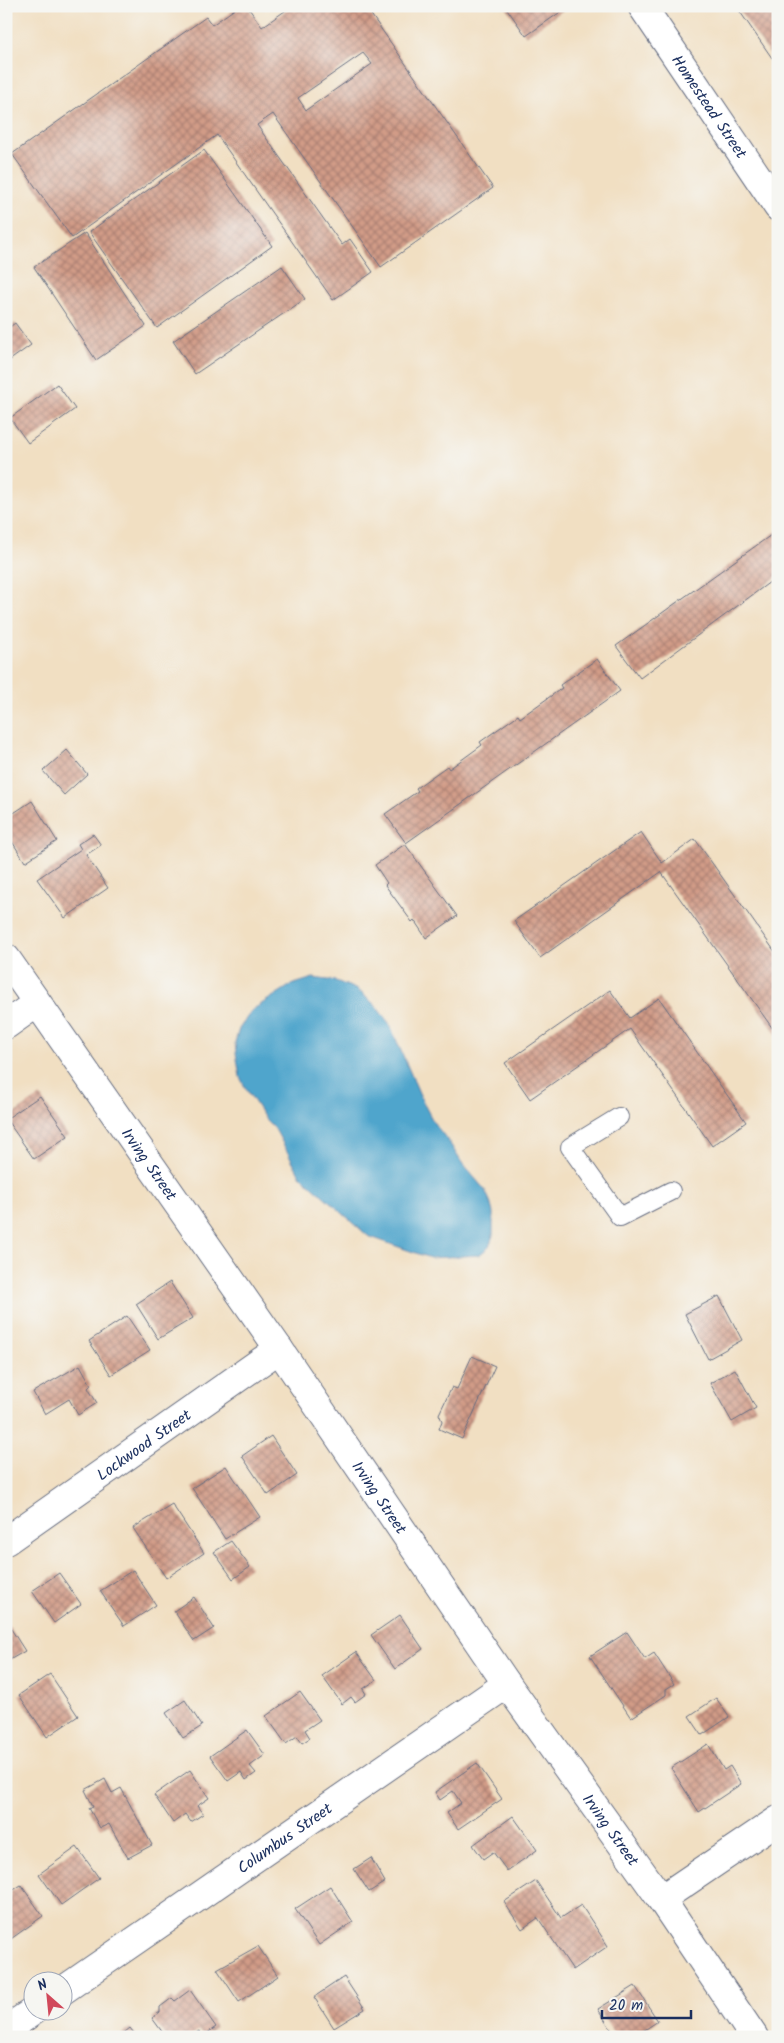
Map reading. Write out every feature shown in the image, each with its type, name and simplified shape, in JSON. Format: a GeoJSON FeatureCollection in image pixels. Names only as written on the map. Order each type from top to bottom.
{"type":"FeatureCollection","features":[{"type":"Feature","properties":{"kind":"street","name":"Homestead Street"},"geometry":{"type":"LineString","coordinates":[[642,6],[778,207]]}},
{"type":"Feature","properties":{"kind":"street","name":"Irving Street"},"geometry":{"type":"LineString","coordinates":[[6,958],[280,1349],[507,1684],[661,1899],[754,2037]]}},
{"type":"Feature","properties":{"kind":"street"},"geometry":{"type":"LineString","coordinates":[[6,1025],[37,1003]]}},
{"type":"Feature","properties":{"kind":"street","name":"Lockwood Street"},"geometry":{"type":"LineString","coordinates":[[6,1541],[280,1349]]}},
{"type":"Feature","properties":{"kind":"street","name":"Columbus Street"},"geometry":{"type":"LineString","coordinates":[[72,1984],[507,1684]]}},
{"type":"Feature","properties":{"kind":"street"},"geometry":{"type":"LineString","coordinates":[[661,1899],[778,1820]]}},
{"type":"Feature","properties":{"kind":"street"},"geometry":{"type":"LineString","coordinates":[[6,2030],[22,2019]]}},
{"type":"Feature","properties":{"kind":"lane"},"geometry":{"type":"LineString","coordinates":[[620,1117],[570,1147],[620,1217],[670,1191]]}},
{"type":"Feature","properties":{"kind":"water"},"geometry":{"type":"Polygon","coordinates":[[[313,978],[336,981],[358,990],[375,1005],[389,1023],[434,1123],[462,1163],[485,1190],[490,1201],[493,1213],[493,1235],[489,1247],[479,1255],[430,1258],[368,1236],[300,1175],[275,1129],[266,1120],[245,1087],[240,1077],[236,1053],[235,1042],[239,1029],[252,1010],[291,985],[313,978]]]}},
{"type":"Feature","properties":{"kind":"building"},"geometry":{"type":"Polygon","coordinates":[[[239,6],[247,6],[262,27],[292,6],[365,6],[493,188],[381,267],[273,114],[257,125],[342,245],[350,239],[373,272],[333,300],[217,135],[72,238],[12,154],[206,17],[212,25],[239,6]],[[363,53],[298,98],[306,110],[372,64],[363,53]]]}},
{"type":"Feature","properties":{"kind":"building"},"geometry":{"type":"Polygon","coordinates":[[[505,6],[569,6],[526,36],[505,6]]]}},
{"type":"Feature","properties":{"kind":"building"},"geometry":{"type":"Polygon","coordinates":[[[736,6],[778,6],[778,61],[772,58],[736,6]]]}},
{"type":"Feature","properties":{"kind":"building"},"geometry":{"type":"Polygon","coordinates":[[[204,150],[272,246],[157,328],[89,232],[204,150]]]}},
{"type":"Feature","properties":{"kind":"building"},"geometry":{"type":"Polygon","coordinates":[[[85,233],[146,326],[96,360],[34,267],[85,233]]]}},
{"type":"Feature","properties":{"kind":"building"},"geometry":{"type":"Polygon","coordinates":[[[282,266],[305,299],[195,374],[173,341],[282,266]]]}},
{"type":"Feature","properties":{"kind":"building"},"geometry":{"type":"Polygon","coordinates":[[[15,323],[31,345],[6,363],[6,330],[15,323]]]}},
{"type":"Feature","properties":{"kind":"building"},"geometry":{"type":"Polygon","coordinates":[[[57,384],[75,409],[28,443],[10,418],[57,384]]]}},
{"type":"Feature","properties":{"kind":"building"},"geometry":{"type":"Polygon","coordinates":[[[778,530],[778,576],[640,678],[616,646],[778,530]]]}},
{"type":"Feature","properties":{"kind":"building"},"geometry":{"type":"Polygon","coordinates":[[[597,659],[620,691],[406,843],[385,814],[418,791],[416,788],[447,766],[449,769],[482,745],[480,742],[518,715],[520,718],[562,688],[560,685],[597,659]]]}},
{"type":"Feature","properties":{"kind":"building"},"geometry":{"type":"Polygon","coordinates":[[[67,750],[87,774],[64,795],[43,771],[67,750]]]}},
{"type":"Feature","properties":{"kind":"building"},"geometry":{"type":"Polygon","coordinates":[[[32,801],[57,841],[25,862],[6,832],[6,818],[32,801]]]}},
{"type":"Feature","properties":{"kind":"building"},"geometry":{"type":"Polygon","coordinates":[[[641,832],[662,863],[695,839],[778,956],[778,1036],[661,872],[540,958],[514,921],[641,832]]]}},
{"type":"Feature","properties":{"kind":"building"},"geometry":{"type":"Polygon","coordinates":[[[93,834],[101,845],[86,855],[108,888],[65,918],[37,879],[81,849],[78,844],[93,834]]]}},
{"type":"Feature","properties":{"kind":"building"},"geometry":{"type":"Polygon","coordinates":[[[405,844],[457,916],[426,938],[414,920],[412,922],[385,885],[387,883],[375,865],[405,844]]]}},
{"type":"Feature","properties":{"kind":"building"},"geometry":{"type":"Polygon","coordinates":[[[610,990],[630,1018],[659,998],[746,1122],[712,1146],[630,1029],[530,1099],[505,1063],[610,990]]]}},
{"type":"Feature","properties":{"kind":"building"},"geometry":{"type":"Polygon","coordinates":[[[40,1096],[68,1136],[34,1159],[6,1119],[40,1096]]]}},
{"type":"Feature","properties":{"kind":"building"},"geometry":{"type":"Polygon","coordinates":[[[170,1282],[193,1318],[158,1339],[136,1304],[170,1282]]]}},
{"type":"Feature","properties":{"kind":"building"},"geometry":{"type":"Polygon","coordinates":[[[719,1296],[742,1340],[708,1359],[685,1314],[719,1296]]]}},
{"type":"Feature","properties":{"kind":"building"},"geometry":{"type":"Polygon","coordinates":[[[127,1316],[150,1350],[111,1375],[89,1341],[127,1316]]]}},
{"type":"Feature","properties":{"kind":"building"},"geometry":{"type":"Polygon","coordinates":[[[472,1356],[495,1366],[462,1439],[439,1429],[442,1421],[439,1414],[452,1387],[457,1389],[472,1356]]]}},
{"type":"Feature","properties":{"kind":"building"},"geometry":{"type":"Polygon","coordinates":[[[80,1365],[91,1385],[88,1388],[97,1403],[78,1415],[69,1399],[45,1414],[33,1392],[80,1365]]]}},
{"type":"Feature","properties":{"kind":"building"},"geometry":{"type":"Polygon","coordinates":[[[735,1369],[756,1408],[732,1422],[710,1383],[735,1369]]]}},
{"type":"Feature","properties":{"kind":"building"},"geometry":{"type":"Polygon","coordinates":[[[271,1436],[297,1475],[268,1495],[242,1456],[271,1436]]]}},
{"type":"Feature","properties":{"kind":"building"},"geometry":{"type":"Polygon","coordinates":[[[226,1466],[260,1517],[225,1539],[192,1488],[226,1466]]]}},
{"type":"Feature","properties":{"kind":"building"},"geometry":{"type":"Polygon","coordinates":[[[172,1504],[204,1553],[166,1578],[133,1528],[172,1504]]]}},
{"type":"Feature","properties":{"kind":"building"},"geometry":{"type":"Polygon","coordinates":[[[231,1541],[250,1567],[233,1579],[214,1552],[231,1541]]]}},
{"type":"Feature","properties":{"kind":"building"},"geometry":{"type":"Polygon","coordinates":[[[133,1570],[156,1605],[124,1626],[100,1591],[133,1570]]]}},
{"type":"Feature","properties":{"kind":"building"},"geometry":{"type":"Polygon","coordinates":[[[59,1573],[81,1604],[54,1623],[32,1591],[59,1573]]]}},
{"type":"Feature","properties":{"kind":"building"},"geometry":{"type":"Polygon","coordinates":[[[194,1597],[214,1628],[194,1641],[174,1611],[194,1597]]]}},
{"type":"Feature","properties":{"kind":"building"},"geometry":{"type":"Polygon","coordinates":[[[400,1615],[423,1649],[395,1669],[371,1635],[400,1615]]]}},
{"type":"Feature","properties":{"kind":"building"},"geometry":{"type":"Polygon","coordinates":[[[6,1621],[25,1651],[6,1662],[6,1621]]]}},
{"type":"Feature","properties":{"kind":"building"},"geometry":{"type":"Polygon","coordinates":[[[627,1632],[645,1659],[654,1653],[674,1684],[666,1689],[666,1695],[631,1718],[590,1656],[627,1632]]]}},
{"type":"Feature","properties":{"kind":"building"},"geometry":{"type":"Polygon","coordinates":[[[356,1652],[376,1680],[363,1689],[366,1694],[355,1702],[351,1697],[342,1704],[322,1676],[356,1652]]]}},
{"type":"Feature","properties":{"kind":"building"},"geometry":{"type":"Polygon","coordinates":[[[50,1674],[78,1716],[47,1737],[19,1695],[50,1674]]]}},
{"type":"Feature","properties":{"kind":"building"},"geometry":{"type":"Polygon","coordinates":[[[300,1692],[320,1720],[305,1730],[310,1738],[302,1743],[297,1736],[286,1744],[266,1716],[300,1692]]]}},
{"type":"Feature","properties":{"kind":"building"},"geometry":{"type":"Polygon","coordinates":[[[716,1698],[729,1717],[702,1735],[689,1716],[716,1698]]]}},
{"type":"Feature","properties":{"kind":"building"},"geometry":{"type":"Polygon","coordinates":[[[185,1700],[202,1726],[183,1738],[166,1713],[185,1700]]]}},
{"type":"Feature","properties":{"kind":"building"},"geometry":{"type":"Polygon","coordinates":[[[247,1730],[265,1755],[250,1766],[256,1773],[246,1780],[241,1772],[228,1781],[210,1756],[247,1730]]]}},
{"type":"Feature","properties":{"kind":"building"},"geometry":{"type":"Polygon","coordinates":[[[708,1744],[724,1770],[730,1766],[741,1784],[699,1812],[671,1768],[708,1744]]]}},
{"type":"Feature","properties":{"kind":"building"},"geometry":{"type":"Polygon","coordinates":[[[477,1763],[502,1799],[458,1829],[447,1813],[461,1803],[453,1791],[440,1800],[435,1792],[477,1763]]]}},
{"type":"Feature","properties":{"kind":"building"},"geometry":{"type":"Polygon","coordinates":[[[190,1770],[209,1798],[197,1806],[203,1814],[191,1822],[185,1814],[173,1823],[154,1795],[190,1770]]]}},
{"type":"Feature","properties":{"kind":"building"},"geometry":{"type":"Polygon","coordinates":[[[105,1779],[112,1793],[121,1788],[152,1845],[128,1858],[109,1824],[100,1828],[89,1808],[93,1806],[85,1790],[105,1779]]]}},
{"type":"Feature","properties":{"kind":"building"},"geometry":{"type":"Polygon","coordinates":[[[513,1816],[537,1850],[507,1871],[493,1852],[483,1859],[473,1845],[513,1816]]]}},
{"type":"Feature","properties":{"kind":"building"},"geometry":{"type":"Polygon","coordinates":[[[77,1847],[99,1878],[61,1905],[39,1874],[77,1847]]]}},
{"type":"Feature","properties":{"kind":"building"},"geometry":{"type":"Polygon","coordinates":[[[371,1858],[385,1882],[369,1892],[354,1869],[371,1858]]]}},
{"type":"Feature","properties":{"kind":"building"},"geometry":{"type":"Polygon","coordinates":[[[536,1881],[561,1918],[581,1905],[608,1946],[573,1970],[538,1918],[522,1929],[504,1902],[536,1881]]]}},
{"type":"Feature","properties":{"kind":"building"},"geometry":{"type":"Polygon","coordinates":[[[21,1885],[43,1916],[8,1941],[6,1939],[6,1895],[21,1885]]]}},
{"type":"Feature","properties":{"kind":"building"},"geometry":{"type":"Polygon","coordinates":[[[330,1886],[353,1922],[319,1945],[295,1909],[330,1886]]]}},
{"type":"Feature","properties":{"kind":"building"},"geometry":{"type":"Polygon","coordinates":[[[258,1946],[278,1976],[239,2002],[217,1969],[258,1946]]]}},
{"type":"Feature","properties":{"kind":"building"},"geometry":{"type":"Polygon","coordinates":[[[344,1977],[365,2009],[334,2028],[314,1997],[344,1977]]]}},
{"type":"Feature","properties":{"kind":"building"},"geometry":{"type":"Polygon","coordinates":[[[635,1986],[658,2021],[634,2037],[616,2037],[598,2009],[635,1986]]]}},
{"type":"Feature","properties":{"kind":"building"},"geometry":{"type":"Polygon","coordinates":[[[190,1990],[216,2027],[203,2036],[199,2031],[190,2037],[166,2037],[152,2018],[160,2012],[160,2007],[172,1998],[175,2001],[190,1990]]]}},
{"type":"Feature","properties":{"kind":"building"},"geometry":{"type":"Polygon","coordinates":[[[130,2028],[137,2037],[119,2037],[130,2028]]]}}]}
